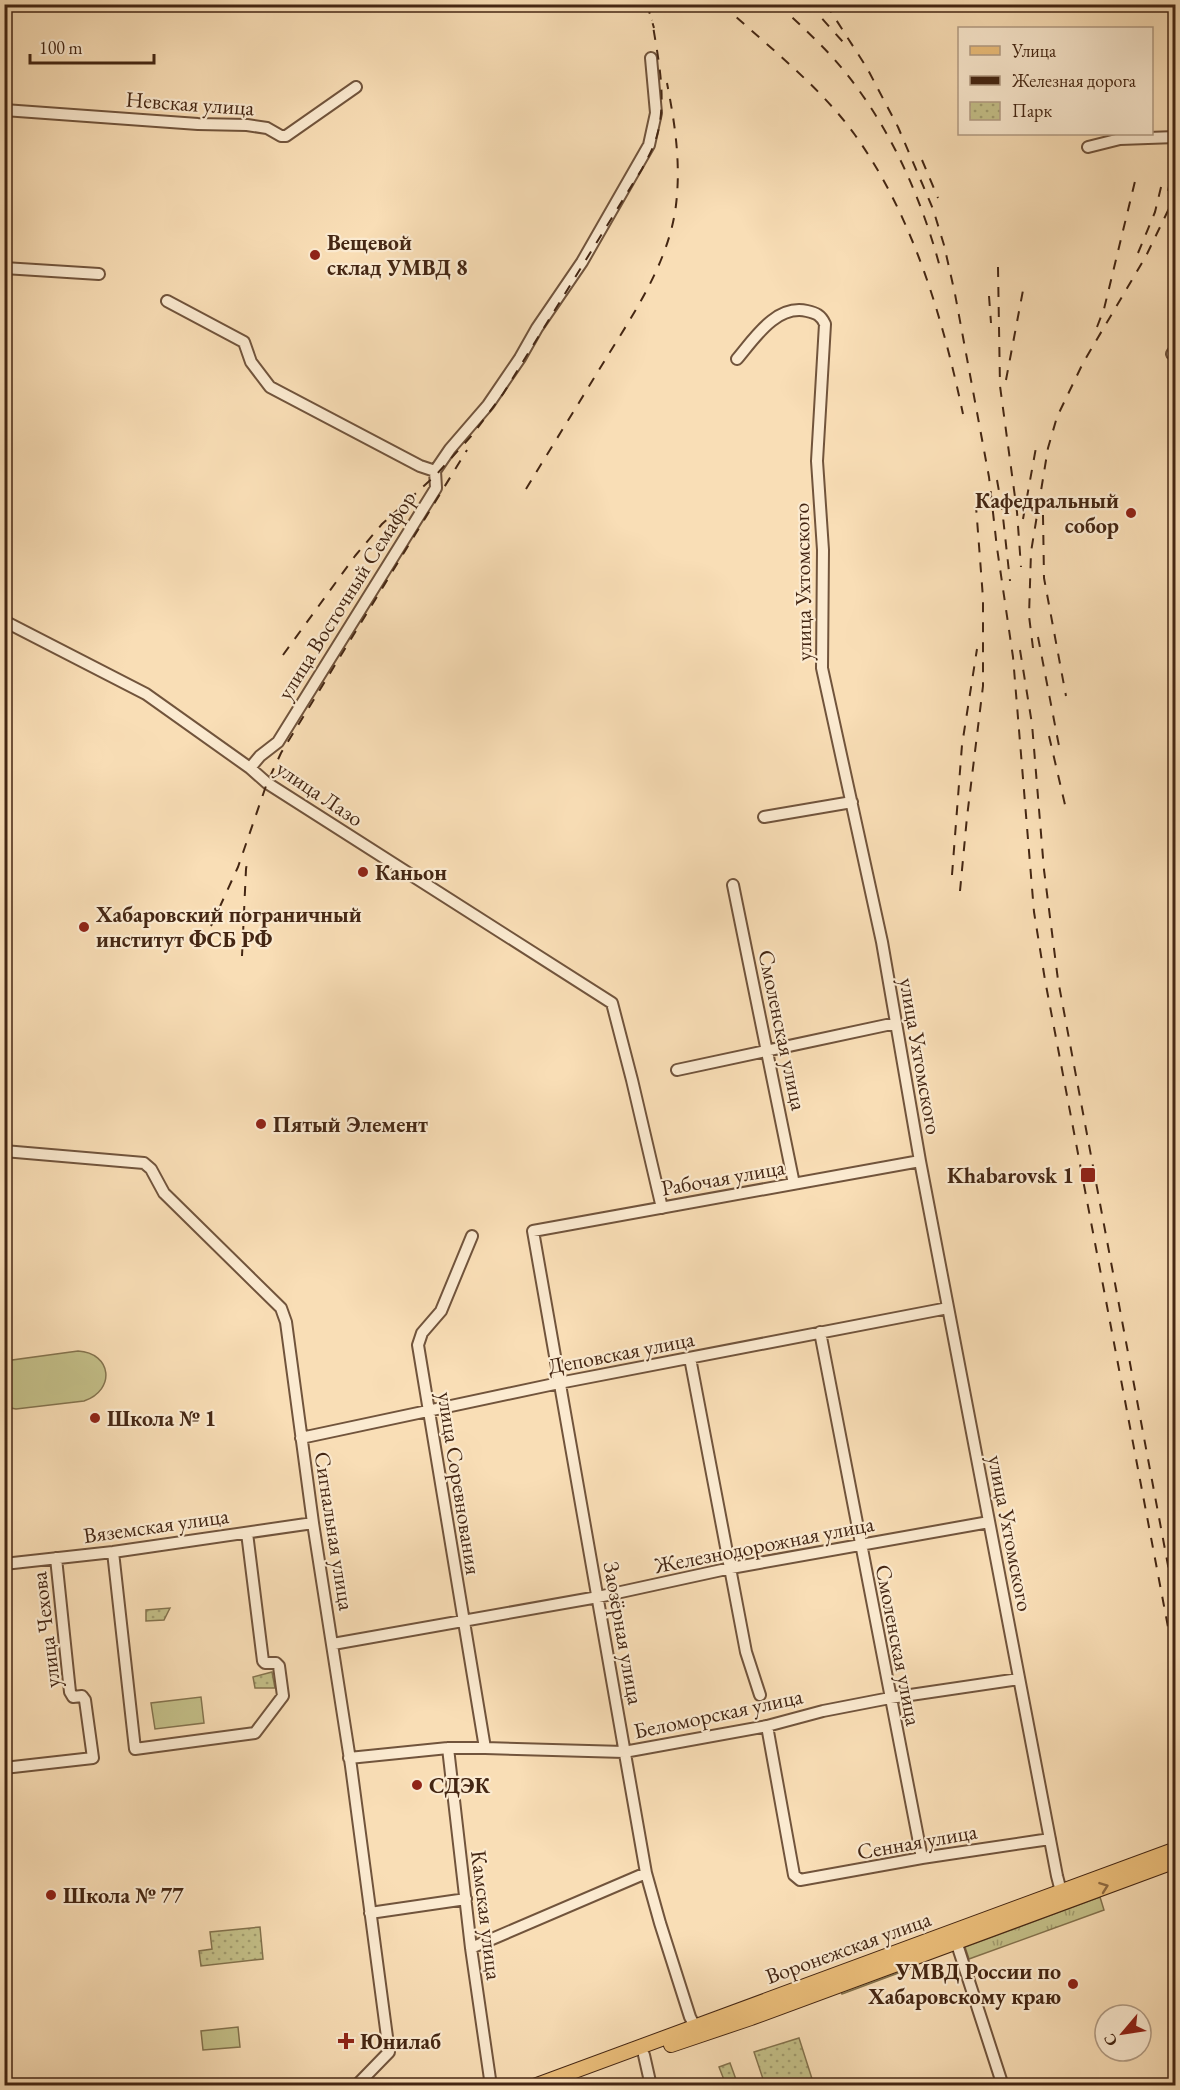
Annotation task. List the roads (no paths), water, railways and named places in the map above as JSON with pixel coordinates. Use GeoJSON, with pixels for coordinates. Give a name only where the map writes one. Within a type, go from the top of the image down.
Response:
{"type":"FeatureCollection","features":[{"type":"Feature","properties":{"kind":"main road","name":"Воронежская улица"},"geometry":{"type":"LineString","coordinates":[[534,2085],[697,2030],[954,1937],[1176,1849]]}},
{"type":"Feature","properties":{"kind":"main road","name":"Воронежская улица"},"geometry":{"type":"LineString","coordinates":[[1062,1896],[1176,1861]]}},
{"type":"Feature","properties":{"kind":"main road","name":"Воронежская улица"},"geometry":{"type":"LineString","coordinates":[[562,2085],[644,2055],[697,2030]]}},
{"type":"Feature","properties":{"kind":"street","name":"улица Восточный Семафор"},"geometry":{"type":"LineString","coordinates":[[250,768],[260,756],[278,742],[436,488],[435,471],[450,449],[488,405],[520,358],[537,328],[582,262],[649,145],[656,113],[651,57]]}},
{"type":"Feature","properties":{"kind":"street","name":"Невская улица"},"geometry":{"type":"LineString","coordinates":[[4,110],[198,124],[247,125],[267,128],[281,136],[286,136],[356,87]]}},
{"type":"Feature","properties":{"kind":"street"},"geometry":{"type":"LineString","coordinates":[[1088,147],[1120,139],[1176,137]]}},
{"type":"Feature","properties":{"kind":"street"},"geometry":{"type":"LineString","coordinates":[[4,268],[99,274]]}},
{"type":"Feature","properties":{"kind":"street"},"geometry":{"type":"LineString","coordinates":[[167,301],[244,342],[250,362],[270,387],[420,466],[435,471]]}},
{"type":"Feature","properties":{"kind":"street","name":"улица Ухтомского"},"geometry":{"type":"LineString","coordinates":[[737,359],[765,326],[783,314],[801,309],[815,313],[825,324],[817,461],[823,550],[822,668],[882,942],[920,1161],[1062,1896]]}},
{"type":"Feature","properties":{"kind":"street","name":"улица Лазо"},"geometry":{"type":"LineString","coordinates":[[4,621],[146,694],[277,789],[612,1003],[662,1208]]}},
{"type":"Feature","properties":{"kind":"street"},"geometry":{"type":"LineString","coordinates":[[764,817],[852,802]]}},
{"type":"Feature","properties":{"kind":"street","name":"Смоленская улица"},"geometry":{"type":"LineString","coordinates":[[733,885],[794,1184]]}},
{"type":"Feature","properties":{"kind":"street"},"geometry":{"type":"LineString","coordinates":[[677,1070],[896,1023]]}},
{"type":"Feature","properties":{"kind":"street","name":"Сигнальная улица"},"geometry":{"type":"LineString","coordinates":[[4,1151],[144,1163],[151,1169],[164,1192],[281,1308],[286,1322],[301,1438],[350,1758],[389,2052],[356,2085]]}},
{"type":"Feature","properties":{"kind":"street","name":"Рабочая улица"},"geometry":{"type":"LineString","coordinates":[[533,1231],[920,1161]]}},
{"type":"Feature","properties":{"kind":"street","name":"Заозёрная улица"},"geometry":{"type":"LineString","coordinates":[[533,1231],[646,1873],[660,1923],[697,2030]]}},
{"type":"Feature","properties":{"kind":"street","name":"улица Соревнования"},"geometry":{"type":"LineString","coordinates":[[472,1236],[441,1311],[422,1333],[418,1345],[485,1748]]}},
{"type":"Feature","properties":{"kind":"street","name":"Деповская улица"},"geometry":{"type":"LineString","coordinates":[[301,1438],[560,1383],[948,1308]]}},
{"type":"Feature","properties":{"kind":"street","name":"Смоленская улица"},"geometry":{"type":"LineString","coordinates":[[820,1332],[921,1858]]}},
{"type":"Feature","properties":{"kind":"street"},"geometry":{"type":"LineString","coordinates":[[690,1358],[746,1652],[760,1695]]}},
{"type":"Feature","properties":{"kind":"street","name":"Железнодорожная улица"},"geometry":{"type":"LineString","coordinates":[[333,1644],[598,1597],[731,1568],[989,1522]]}},
{"type":"Feature","properties":{"kind":"street","name":"Вяземская улица"},"geometry":{"type":"LineString","coordinates":[[4,1564],[113,1552],[314,1523]]}},
{"type":"Feature","properties":{"kind":"street"},"geometry":{"type":"LineString","coordinates":[[113,1552],[135,1749],[255,1733],[283,1696],[279,1666],[276,1663],[266,1664],[263,1660],[247,1533]]}},
{"type":"Feature","properties":{"kind":"street","name":"улица Чехова"},"geometry":{"type":"LineString","coordinates":[[4,1768],[93,1758],[85,1700],[81,1696],[73,1696],[70,1692],[56,1558]]}},
{"type":"Feature","properties":{"kind":"street","name":"Беломорская улица"},"geometry":{"type":"LineString","coordinates":[[350,1758],[448,1748],[624,1752],[766,1726],[824,1711],[890,1698],[1019,1678]]}},
{"type":"Feature","properties":{"kind":"street","name":"Сенная улица"},"geometry":{"type":"LineString","coordinates":[[766,1726],[796,1879],[804,1880],[921,1858],[1050,1839]]}},
{"type":"Feature","properties":{"kind":"street","name":"Камская улица"},"geometry":{"type":"LineString","coordinates":[[448,1748],[471,1948],[491,2085]]}},
{"type":"Feature","properties":{"kind":"street"},"geometry":{"type":"LineString","coordinates":[[471,1948],[646,1873]]}},
{"type":"Feature","properties":{"kind":"street"},"geometry":{"type":"LineString","coordinates":[[370,1913],[466,1899]]}},
{"type":"Feature","properties":{"kind":"street"},"geometry":{"type":"LineString","coordinates":[[954,1937],[1003,2085]]}},
{"type":"Feature","properties":{"kind":"street"},"geometry":{"type":"LineString","coordinates":[[644,2055],[651,2085]]}},
{"type":"Feature","properties":{"kind":"railway"},"geometry":{"type":"LineString","coordinates":[[647,4],[654,28]]}},
{"type":"Feature","properties":{"kind":"railway"},"geometry":{"type":"LineString","coordinates":[[722,4],[792,66],[825,99],[855,135],[875,166],[894,199],[923,269],[946,342],[963,414]]}},
{"type":"Feature","properties":{"kind":"railway"},"geometry":{"type":"LineString","coordinates":[[778,4],[834,59],[853,82],[886,132],[912,186],[941,271]]}},
{"type":"Feature","properties":{"kind":"railway"},"geometry":{"type":"LineString","coordinates":[[809,4],[843,42]]}},
{"type":"Feature","properties":{"kind":"railway"},"geometry":{"type":"LineString","coordinates":[[826,4],[867,68],[898,127],[933,209],[955,294],[989,477],[1013,657],[1034,912],[1176,1669]]}},
{"type":"Feature","properties":{"kind":"railway"},"geometry":{"type":"LineString","coordinates":[[283,655],[355,556],[382,524],[436,475],[473,434],[503,394],[642,169],[652,150],[660,125],[661,80],[652,20]]}},
{"type":"Feature","properties":{"kind":"railway"},"geometry":{"type":"LineString","coordinates":[[526,489],[637,308],[666,248],[676,205],[678,174],[675,129],[667,83]]}},
{"type":"Feature","properties":{"kind":"railway"},"geometry":{"type":"LineString","coordinates":[[1168,191],[1176,153]]}},
{"type":"Feature","properties":{"kind":"railway"},"geometry":{"type":"LineString","coordinates":[[922,160],[938,198]]}},
{"type":"Feature","properties":{"kind":"railway"},"geometry":{"type":"LineString","coordinates":[[1097,327],[1104,309],[1137,173]]}},
{"type":"Feature","properties":{"kind":"railway"},"geometry":{"type":"LineString","coordinates":[[1138,253],[1155,212],[1163,179]]}},
{"type":"Feature","properties":{"kind":"railway"},"geometry":{"type":"LineString","coordinates":[[1033,648],[1029,616],[1031,552],[1048,448],[1057,417],[1083,363],[1146,256],[1176,194]]}},
{"type":"Feature","properties":{"kind":"railway"},"geometry":{"type":"LineString","coordinates":[[998,267],[1000,386],[1017,512],[1021,567]]}},
{"type":"Feature","properties":{"kind":"railway"},"geometry":{"type":"LineString","coordinates":[[1006,380],[1024,285]]}},
{"type":"Feature","properties":{"kind":"railway"},"geometry":{"type":"LineString","coordinates":[[989,296],[991,323]]}},
{"type":"Feature","properties":{"kind":"railway"},"geometry":{"type":"LineString","coordinates":[[1023,519],[1037,442]]}},
{"type":"Feature","properties":{"kind":"railway"},"geometry":{"type":"LineString","coordinates":[[211,926],[238,867],[267,783],[281,753],[467,450]]}},
{"type":"Feature","properties":{"kind":"railway"},"geometry":{"type":"LineString","coordinates":[[997,480],[1010,581]]}},
{"type":"Feature","properties":{"kind":"railway"},"geometry":{"type":"LineString","coordinates":[[960,891],[983,686],[983,598],[976,506]]}},
{"type":"Feature","properties":{"kind":"railway"},"geometry":{"type":"LineString","coordinates":[[1043,515],[1044,578],[1066,696]]}},
{"type":"Feature","properties":{"kind":"railway"},"geometry":{"type":"LineString","coordinates":[[1038,637],[1059,746]]}},
{"type":"Feature","properties":{"kind":"railway"},"geometry":{"type":"LineString","coordinates":[[952,875],[962,745],[977,649]]}},
{"type":"Feature","properties":{"kind":"railway"},"geometry":{"type":"LineString","coordinates":[[1020,650],[1032,724],[1044,870],[1058,980],[1176,1608]]}},
{"type":"Feature","properties":{"kind":"railway"},"geometry":{"type":"LineString","coordinates":[[1049,736],[1066,809]]}},
{"type":"Feature","properties":{"kind":"railway"},"geometry":{"type":"LineString","coordinates":[[242,956],[248,857]]}},
{"type":"Feature","properties":{"kind":"place","name":"Вещевой склад УМВД 8"},"geometry":{"type":"Point","coordinates":[315,255]}},
{"type":"Feature","properties":{"kind":"place","name":"Кафедральный собор"},"geometry":{"type":"Point","coordinates":[1131,513]}},
{"type":"Feature","properties":{"kind":"place","name":"Каньон"},"geometry":{"type":"Point","coordinates":[363,872]}},
{"type":"Feature","properties":{"kind":"place","name":"Хабаровский пограничный институт ФСБ РФ"},"geometry":{"type":"Point","coordinates":[84,927]}},
{"type":"Feature","properties":{"kind":"place","name":"Пятый Элемент"},"geometry":{"type":"Point","coordinates":[261,1124]}},
{"type":"Feature","properties":{"kind":"place","name":"Khabarovsk 1"},"geometry":{"type":"Point","coordinates":[1088,1175]}},
{"type":"Feature","properties":{"kind":"place","name":"Школа № 1"},"geometry":{"type":"Point","coordinates":[95,1418]}},
{"type":"Feature","properties":{"kind":"place","name":"СДЭК"},"geometry":{"type":"Point","coordinates":[417,1785]}},
{"type":"Feature","properties":{"kind":"place","name":"Школа № 77"},"geometry":{"type":"Point","coordinates":[51,1895]}},
{"type":"Feature","properties":{"kind":"place","name":"УМВД России по Хабаровскому краю"},"geometry":{"type":"Point","coordinates":[1073,1984]}},
{"type":"Feature","properties":{"kind":"place","name":"Юнилаб"},"geometry":{"type":"Point","coordinates":[346,2041]}}]}
